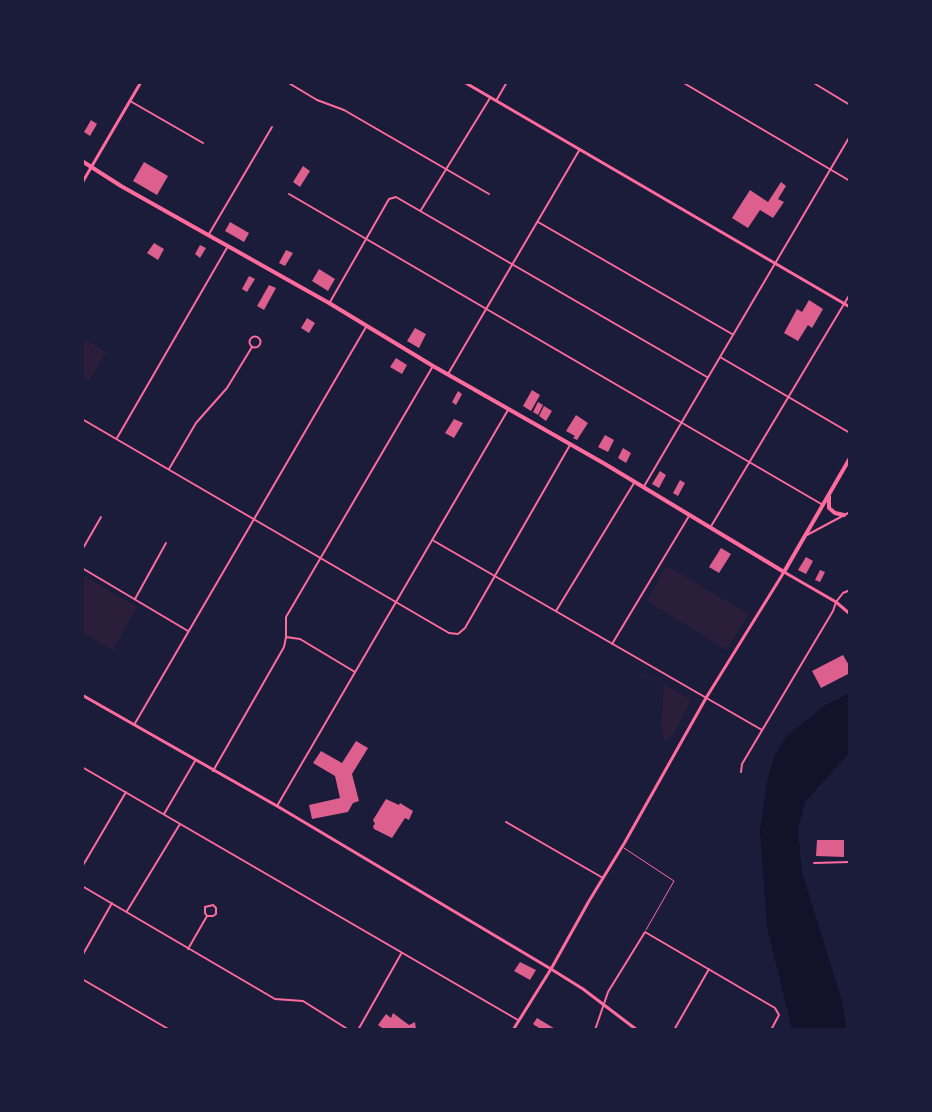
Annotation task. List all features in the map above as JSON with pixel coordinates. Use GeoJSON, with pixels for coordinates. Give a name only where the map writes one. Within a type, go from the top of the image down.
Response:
{"type":"FeatureCollection","features":[{"type":"Feature","properties":{"kind":"main road"},"geometry":{"type":"LineString","coordinates":[[82,161],[329,303],[366,327],[784,572],[849,458]]}},
{"type":"Feature","properties":{"kind":"main road"},"geometry":{"type":"LineString","coordinates":[[829,494],[829,508],[835,513],[844,515]]}},
{"type":"Feature","properties":{"kind":"street"},"geometry":{"type":"LineString","coordinates":[[82,183],[141,82]]}},
{"type":"Feature","properties":{"kind":"street"},"geometry":{"type":"LineString","coordinates":[[287,82],[317,100],[344,110],[489,194]]}},
{"type":"Feature","properties":{"kind":"street"},"geometry":{"type":"LineString","coordinates":[[464,82],[849,307]]}},
{"type":"Feature","properties":{"kind":"street"},"geometry":{"type":"LineString","coordinates":[[496,101],[507,82]]}},
{"type":"Feature","properties":{"kind":"street"},"geometry":{"type":"LineString","coordinates":[[682,82],[849,181]]}},
{"type":"Feature","properties":{"kind":"street"},"geometry":{"type":"LineString","coordinates":[[812,82],[849,105]]}},
{"type":"Feature","properties":{"kind":"street"},"geometry":{"type":"LineString","coordinates":[[421,210],[490,98]]}},
{"type":"Feature","properties":{"kind":"street"},"geometry":{"type":"LineString","coordinates":[[130,101],[203,143]]}},
{"type":"Feature","properties":{"kind":"street"},"geometry":{"type":"LineString","coordinates":[[209,234],[272,128]]}},
{"type":"Feature","properties":{"kind":"street"},"geometry":{"type":"LineString","coordinates":[[643,488],[849,136]]}},
{"type":"Feature","properties":{"kind":"street"},"geometry":{"type":"LineString","coordinates":[[447,374],[580,149]]}},
{"type":"Feature","properties":{"kind":"street"},"geometry":{"type":"LineString","coordinates":[[289,194],[823,505]]}},
{"type":"Feature","properties":{"kind":"street"},"geometry":{"type":"LineString","coordinates":[[329,303],[389,199],[394,196],[707,377]]}},
{"type":"Feature","properties":{"kind":"street"},"geometry":{"type":"LineString","coordinates":[[538,222],[732,334]]}},
{"type":"Feature","properties":{"kind":"street"},"geometry":{"type":"LineString","coordinates":[[116,439],[228,246]]}},
{"type":"Feature","properties":{"kind":"street"},"geometry":{"type":"LineString","coordinates":[[710,528],[849,294]]}},
{"type":"Feature","properties":{"kind":"street"},"geometry":{"type":"LineString","coordinates":[[134,725],[366,327]]}},
{"type":"Feature","properties":{"kind":"street"},"geometry":{"type":"LineString","coordinates":[[169,469],[196,423],[227,388],[252,347]]}},
{"type":"Feature","properties":{"kind":"street"},"geometry":{"type":"LineString","coordinates":[[720,357],[849,433]]}},
{"type":"Feature","properties":{"kind":"street"},"geometry":{"type":"LineString","coordinates":[[213,771],[284,647],[286,617],[433,366]]}},
{"type":"Feature","properties":{"kind":"street"},"geometry":{"type":"LineString","coordinates":[[277,806],[509,410]]}},
{"type":"Feature","properties":{"kind":"street"},"geometry":{"type":"LineString","coordinates":[[82,419],[449,633],[458,634],[465,628],[570,445]]}},
{"type":"Feature","properties":{"kind":"street"},"geometry":{"type":"LineString","coordinates":[[556,611],[634,482]]}},
{"type":"Feature","properties":{"kind":"street"},"geometry":{"type":"LineString","coordinates":[[807,535],[849,512]]}},
{"type":"Feature","properties":{"kind":"street"},"geometry":{"type":"LineString","coordinates":[[612,644],[689,516]]}},
{"type":"Feature","properties":{"kind":"street"},"geometry":{"type":"LineString","coordinates":[[82,550],[101,517]]}},
{"type":"Feature","properties":{"kind":"street"},"geometry":{"type":"LineString","coordinates":[[434,540],[762,730]]}},
{"type":"Feature","properties":{"kind":"street"},"geometry":{"type":"LineString","coordinates":[[135,599],[166,543]]}},
{"type":"Feature","properties":{"kind":"street"},"geometry":{"type":"LineString","coordinates":[[82,568],[188,631]]}},
{"type":"Feature","properties":{"kind":"street"},"geometry":{"type":"LineString","coordinates":[[513,1029],[551,969],[706,698],[784,572],[849,612]]}},
{"type":"Feature","properties":{"kind":"street"},"geometry":{"type":"LineString","coordinates":[[741,772],[742,764],[833,611],[836,602],[843,593],[849,590]]}},
{"type":"Feature","properties":{"kind":"street"},"geometry":{"type":"LineString","coordinates":[[286,637],[300,639],[355,673]]}},
{"type":"Feature","properties":{"kind":"street"},"geometry":{"type":"LineString","coordinates":[[82,695],[277,806],[551,969],[583,989],[637,1029]]}},
{"type":"Feature","properties":{"kind":"street"},"geometry":{"type":"LineString","coordinates":[[164,814],[195,761]]}},
{"type":"Feature","properties":{"kind":"street"},"geometry":{"type":"LineString","coordinates":[[82,767],[519,1020]]}},
{"type":"Feature","properties":{"kind":"street"},"geometry":{"type":"LineString","coordinates":[[82,867],[126,792]]}},
{"type":"Feature","properties":{"kind":"street"},"geometry":{"type":"LineString","coordinates":[[506,822],[603,878]]}},
{"type":"Feature","properties":{"kind":"street"},"geometry":{"type":"LineString","coordinates":[[127,911],[180,824]]}},
{"type":"Feature","properties":{"kind":"street"},"geometry":{"type":"LineString","coordinates":[[814,863],[849,862]]}},
{"type":"Feature","properties":{"kind":"street"},"geometry":{"type":"LineString","coordinates":[[82,886],[275,999],[303,1001],[349,1029]]}},
{"type":"Feature","properties":{"kind":"street"},"geometry":{"type":"LineString","coordinates":[[82,956],[112,903]]}},
{"type":"Feature","properties":{"kind":"street"},"geometry":{"type":"LineString","coordinates":[[209,904],[213,905],[216,908],[216,914],[207,916],[204,909],[209,904]]}},
{"type":"Feature","properties":{"kind":"street"},"geometry":{"type":"LineString","coordinates":[[188,949],[207,916]]}},
{"type":"Feature","properties":{"kind":"street"},"geometry":{"type":"LineString","coordinates":[[595,1029],[608,992],[645,932],[775,1008],[778,1018],[771,1029]]}},
{"type":"Feature","properties":{"kind":"street"},"geometry":{"type":"LineString","coordinates":[[358,1029],[401,953]]}},
{"type":"Feature","properties":{"kind":"street"},"geometry":{"type":"LineString","coordinates":[[674,1029],[709,969]]}},
{"type":"Feature","properties":{"kind":"street"},"geometry":{"type":"LineString","coordinates":[[82,979],[170,1029]]}},
{"type":"Feature","properties":{"kind":"lane"},"geometry":{"type":"LineString","coordinates":[[622,847],[674,881],[645,932]]}},
{"type":"Feature","properties":{"kind":"shaded area"},"geometry":{"type":"Polygon","coordinates":[[[83,338],[106,352],[89,381],[83,378],[83,338]]]}},
{"type":"Feature","properties":{"kind":"shaded area"},"geometry":{"type":"Polygon","coordinates":[[[666,566],[749,614],[727,650],[647,601],[666,566]]]}},
{"type":"Feature","properties":{"kind":"shaded area"},"geometry":{"type":"Polygon","coordinates":[[[83,575],[137,607],[113,650],[83,633],[83,575]]]}},
{"type":"Feature","properties":{"kind":"shaded area"},"geometry":{"type":"Polygon","coordinates":[[[642,672],[691,700],[673,735],[667,740],[664,739],[661,727],[664,686],[640,676],[642,672]]]}},
{"type":"Feature","properties":{"kind":"shaded area"},"geometry":{"type":"Polygon","coordinates":[[[849,693],[849,753],[805,802],[798,830],[802,872],[842,1001],[846,1029],[792,1029],[767,927],[760,830],[767,782],[774,757],[786,737],[824,706],[849,693]]]}},
{"type":"Feature","properties":{"kind":"building"},"geometry":{"type":"Polygon","coordinates":[[[91,120],[97,124],[90,136],[84,132],[91,120]]]}},
{"type":"Feature","properties":{"kind":"building"},"geometry":{"type":"Polygon","coordinates":[[[144,162],[168,176],[157,195],[133,181],[144,162]]]}},
{"type":"Feature","properties":{"kind":"building"},"geometry":{"type":"Polygon","coordinates":[[[303,166],[310,171],[300,187],[293,182],[303,166]]]}},
{"type":"Feature","properties":{"kind":"building"},"geometry":{"type":"Polygon","coordinates":[[[781,182],[786,186],[778,199],[784,202],[773,218],[760,210],[748,228],[732,218],[750,190],[768,202],[781,182]]]}},
{"type":"Feature","properties":{"kind":"building"},"geometry":{"type":"Polygon","coordinates":[[[230,222],[249,233],[244,242],[225,231],[230,222]]]}},
{"type":"Feature","properties":{"kind":"building"},"geometry":{"type":"Polygon","coordinates":[[[154,243],[164,249],[158,260],[147,253],[154,243]]]}},
{"type":"Feature","properties":{"kind":"building"},"geometry":{"type":"Polygon","coordinates":[[[200,245],[206,248],[200,258],[195,254],[200,245]]]}},
{"type":"Feature","properties":{"kind":"building"},"geometry":{"type":"Polygon","coordinates":[[[286,250],[293,253],[285,266],[279,263],[286,250]]]}},
{"type":"Feature","properties":{"kind":"building"},"geometry":{"type":"Polygon","coordinates":[[[319,269],[335,279],[328,291],[312,281],[319,269]]]}},
{"type":"Feature","properties":{"kind":"building"},"geometry":{"type":"Polygon","coordinates":[[[249,276],[255,279],[247,292],[242,289],[249,276]]]}},
{"type":"Feature","properties":{"kind":"building"},"geometry":{"type":"Polygon","coordinates":[[[269,285],[276,288],[264,310],[257,306],[269,285]]]}},
{"type":"Feature","properties":{"kind":"building"},"geometry":{"type":"Polygon","coordinates":[[[809,300],[823,309],[812,328],[808,325],[798,341],[784,333],[797,309],[802,312],[809,300]]]}},
{"type":"Feature","properties":{"kind":"building"},"geometry":{"type":"Polygon","coordinates":[[[307,318],[315,323],[309,333],[301,328],[307,318]]]}},
{"type":"Feature","properties":{"kind":"building"},"geometry":{"type":"Polygon","coordinates":[[[415,328],[426,334],[419,348],[407,341],[415,328]]]}},
{"type":"Feature","properties":{"kind":"building"},"geometry":{"type":"Polygon","coordinates":[[[396,358],[407,365],[402,374],[390,367],[396,358]]]}},
{"type":"Feature","properties":{"kind":"building"},"geometry":{"type":"Polygon","coordinates":[[[532,390],[540,395],[531,411],[523,406],[532,390]]]}},
{"type":"Feature","properties":{"kind":"building"},"geometry":{"type":"Polygon","coordinates":[[[458,391],[462,394],[456,405],[452,402],[458,391]]]}},
{"type":"Feature","properties":{"kind":"building"},"geometry":{"type":"Polygon","coordinates":[[[538,402],[543,405],[538,415],[533,412],[538,402]]]}},
{"type":"Feature","properties":{"kind":"building"},"geometry":{"type":"Polygon","coordinates":[[[544,406],[552,411],[546,421],[539,416],[544,406]]]}},
{"type":"Feature","properties":{"kind":"building"},"geometry":{"type":"Polygon","coordinates":[[[576,415],[588,423],[577,440],[573,438],[575,436],[566,431],[576,415]]]}},
{"type":"Feature","properties":{"kind":"building"},"geometry":{"type":"Polygon","coordinates":[[[454,419],[463,423],[454,438],[445,433],[454,419]]]}},
{"type":"Feature","properties":{"kind":"building"},"geometry":{"type":"Polygon","coordinates":[[[605,435],[614,440],[608,452],[598,447],[605,435]]]}},
{"type":"Feature","properties":{"kind":"building"},"geometry":{"type":"Polygon","coordinates":[[[623,448],[631,453],[626,463],[618,458],[623,448]]]}},
{"type":"Feature","properties":{"kind":"building"},"geometry":{"type":"Polygon","coordinates":[[[660,471],[666,475],[659,488],[652,484],[660,471]]]}},
{"type":"Feature","properties":{"kind":"building"},"geometry":{"type":"Polygon","coordinates":[[[680,480],[685,483],[678,496],[673,493],[680,480]]]}},
{"type":"Feature","properties":{"kind":"building"},"geometry":{"type":"Polygon","coordinates":[[[721,548],[731,554],[719,573],[709,567],[721,548]]]}},
{"type":"Feature","properties":{"kind":"building"},"geometry":{"type":"Polygon","coordinates":[[[806,557],[813,561],[806,574],[798,570],[806,557]]]}},
{"type":"Feature","properties":{"kind":"building"},"geometry":{"type":"Polygon","coordinates":[[[820,570],[825,572],[820,582],[815,580],[820,570]]]}},
{"type":"Feature","properties":{"kind":"building"},"geometry":{"type":"Polygon","coordinates":[[[843,655],[850,667],[850,673],[821,688],[812,671],[843,655]]]}},
{"type":"Feature","properties":{"kind":"building"},"geometry":{"type":"Polygon","coordinates":[[[356,741],[368,748],[352,774],[359,801],[353,803],[348,812],[312,819],[309,805],[340,798],[335,776],[313,763],[321,751],[342,763],[356,741]]]}},
{"type":"Feature","properties":{"kind":"building"},"geometry":{"type":"Polygon","coordinates":[[[386,799],[399,805],[400,803],[413,811],[409,820],[405,818],[392,838],[374,829],[373,826],[375,824],[373,820],[386,799]]]}},
{"type":"Feature","properties":{"kind":"building"},"geometry":{"type":"Polygon","coordinates":[[[817,840],[844,840],[844,857],[816,856],[817,840]]]}},
{"type":"Feature","properties":{"kind":"building"},"geometry":{"type":"Polygon","coordinates":[[[520,962],[536,970],[530,980],[514,971],[520,962]]]}},
{"type":"Feature","properties":{"kind":"building"},"geometry":{"type":"Polygon","coordinates":[[[393,1013],[409,1025],[415,1022],[416,1030],[385,1030],[378,1025],[386,1014],[391,1018],[393,1013]]]}},
{"type":"Feature","properties":{"kind":"building"},"geometry":{"type":"Polygon","coordinates":[[[537,1018],[557,1030],[542,1030],[533,1024],[537,1018]]]}}]}
